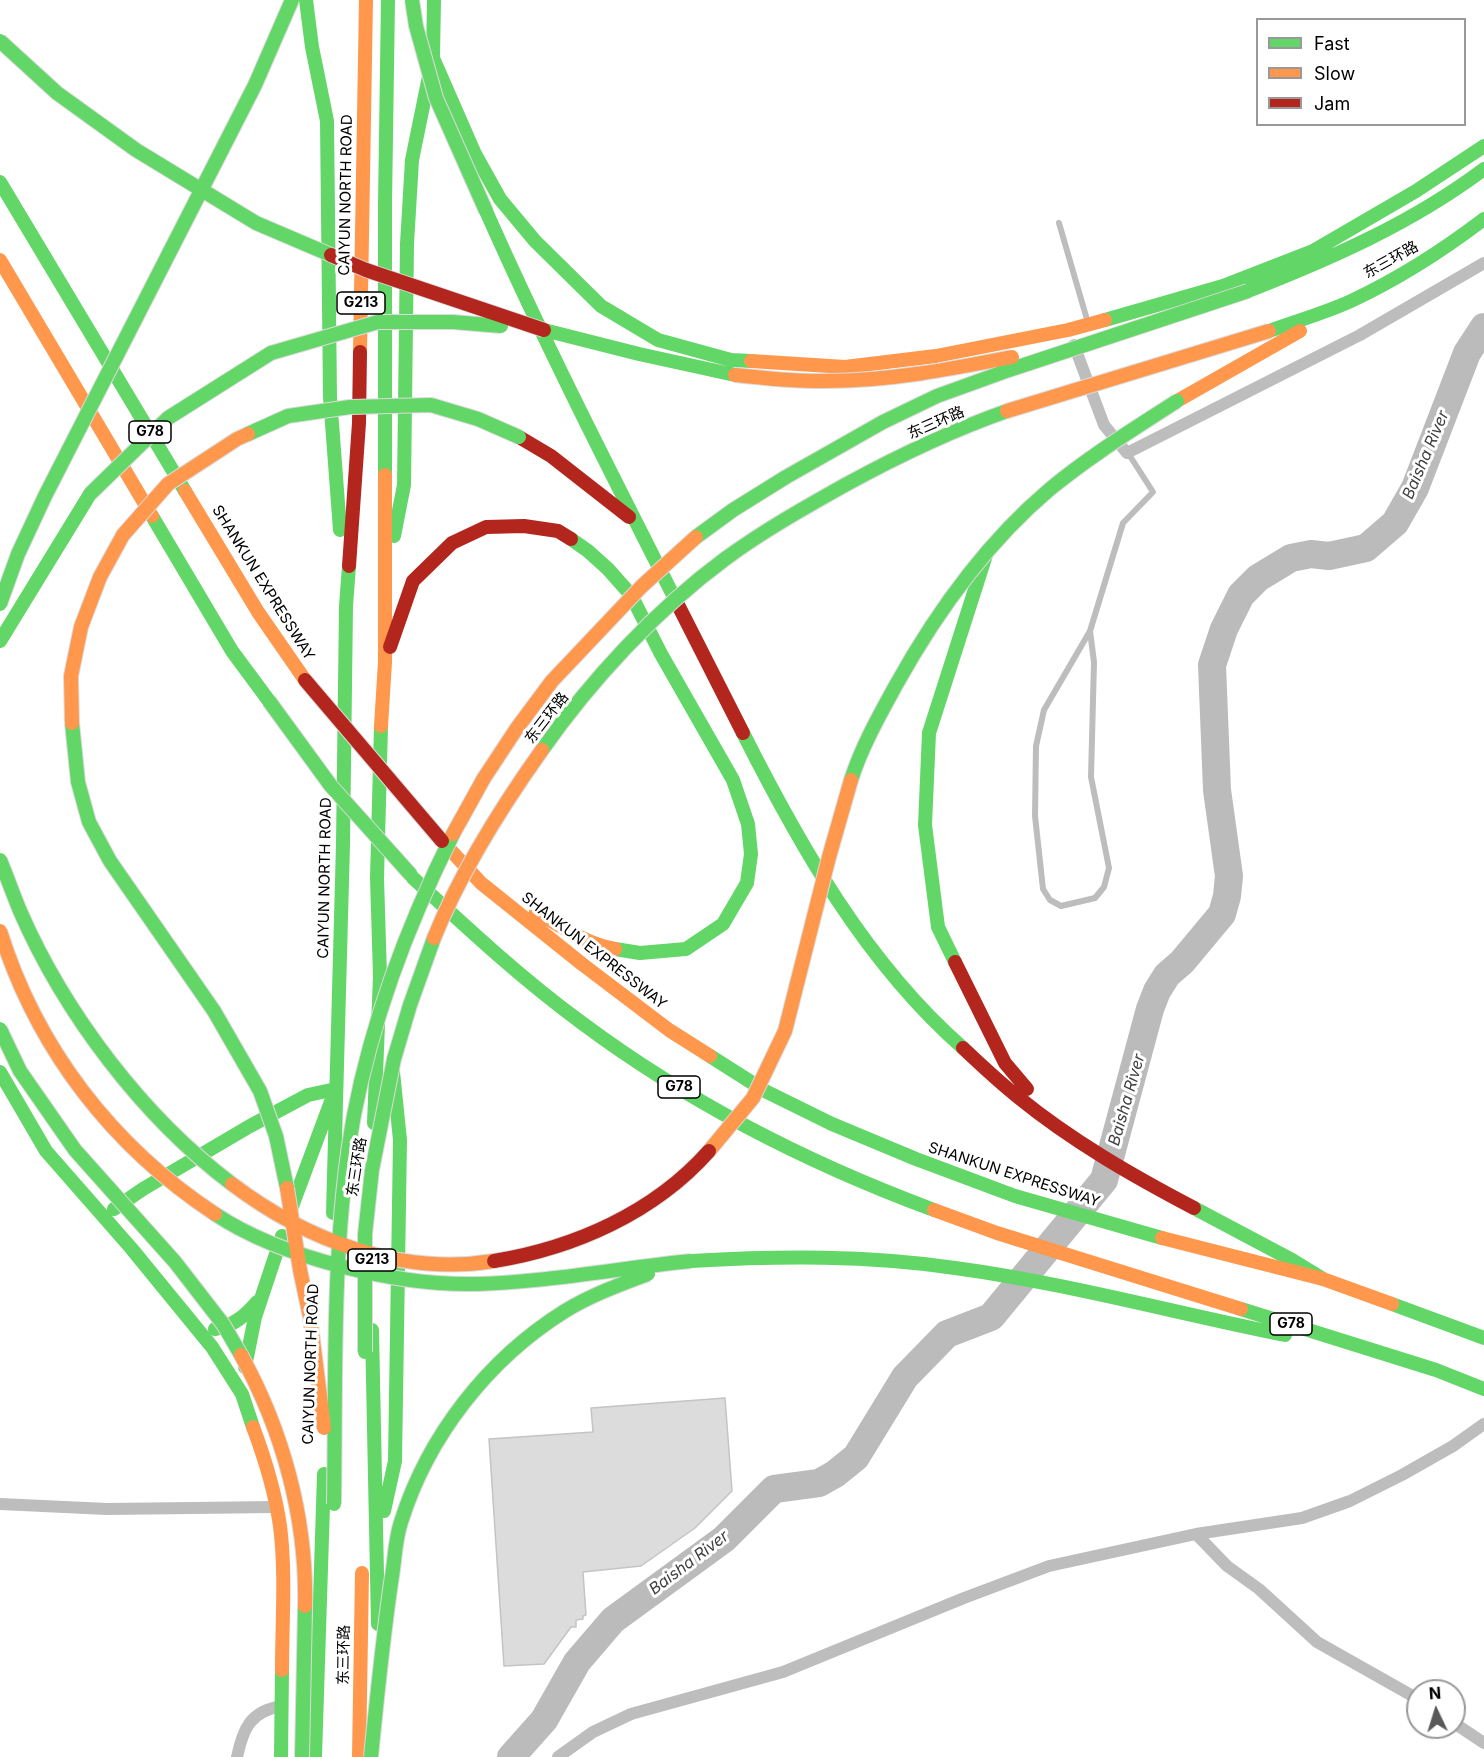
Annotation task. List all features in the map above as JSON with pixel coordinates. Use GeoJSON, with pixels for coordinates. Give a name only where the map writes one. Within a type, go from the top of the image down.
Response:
{"type":"FeatureCollection","features":[{"type":"Feature","properties":{"kind":"main road"},"geometry":{"type":"LineString","coordinates":[[0,604],[18,555],[45,496],[145,296],[255,85],[292,0]]}},
{"type":"Feature","properties":{"kind":"main road"},"geometry":{"type":"LineString","coordinates":[[306,0],[312,47],[327,121],[330,397],[346,606]]}},
{"type":"Feature","properties":{"kind":"main road","name":"CAIYUN NORTH ROAD"},"geometry":{"type":"LineString","coordinates":[[315,1757],[343,844],[346,606],[359,423],[366,0]]}},
{"type":"Feature","properties":{"kind":"main road","name":"G213"},"geometry":{"type":"LineString","coordinates":[[381,1757],[367,1547],[372,1184],[380,976],[377,878],[381,717],[385,662],[385,204],[388,0]]}},
{"type":"Feature","properties":{"kind":"main road"},"geometry":{"type":"LineString","coordinates":[[412,0],[416,26],[436,98],[513,272],[635,522],[769,785],[844,911],[890,974],[943,1031],[1019,1098],[1061,1128],[1152,1186],[1292,1260],[1323,1279]]}},
{"type":"Feature","properties":{"kind":"main road"},"geometry":{"type":"LineString","coordinates":[[384,584],[404,485],[407,244],[412,160],[433,57],[434,0]]}},
{"type":"Feature","properties":{"kind":"main road"},"geometry":{"type":"LineString","coordinates":[[0,41],[57,93],[136,150],[256,223],[366,270],[544,330],[735,375],[799,381],[851,380],[938,371],[1102,339]]}},
{"type":"Feature","properties":{"kind":"main road"},"geometry":{"type":"LineString","coordinates":[[433,57],[475,154],[500,200],[535,241],[601,306],[658,340],[731,360],[845,367],[936,356],[1068,330],[1223,286],[1313,251],[1416,191],[1484,146]]}},
{"type":"Feature","properties":{"kind":"main road","name":"东三环路"},"geometry":{"type":"LineString","coordinates":[[334,1504],[342,1204],[355,1113],[370,1046],[385,995],[415,916],[447,846],[495,760],[552,681],[625,602],[682,548],[755,494],[922,402],[1019,366],[1248,291],[1362,243],[1419,213],[1484,169]]}},
{"type":"Feature","properties":{"kind":"main road","name":"SHANKUN EXPRESSWAY"},"geometry":{"type":"LineString","coordinates":[[0,182],[258,612],[305,680],[442,841],[481,883],[582,964],[669,1030],[765,1091],[832,1124],[916,1159],[1015,1196],[1323,1279],[1484,1338]]}},
{"type":"Feature","properties":{"kind":"main road","name":"东三环路"},"geometry":{"type":"LineString","coordinates":[[359,1757],[367,1547],[366,1217],[386,1094],[417,985],[439,927],[462,879],[516,787],[571,711],[642,634],[696,582],[766,530],[859,478],[929,441],[1022,406],[1269,331],[1349,302],[1405,272],[1452,243],[1484,219]]}},
{"type":"Feature","properties":{"kind":"main road","name":"G78"},"geometry":{"type":"LineString","coordinates":[[0,260],[232,651],[331,786],[411,876],[468,930],[566,1011],[640,1064],[698,1098],[806,1156],[894,1195],[1125,1273],[1436,1370],[1484,1389]]}},
{"type":"Feature","properties":{"kind":"main road"},"geometry":{"type":"LineString","coordinates":[[0,860],[8,884],[39,950],[93,1039],[156,1117],[219,1176],[277,1217],[347,1248],[420,1263],[467,1264],[521,1257],[580,1239],[619,1220],[668,1191],[703,1159],[754,1096],[785,1029],[828,860],[848,790],[865,742],[895,686],[949,601],[986,555],[1015,520],[1050,489],[1122,437],[1177,401],[1349,302]]}},
{"type":"Feature","properties":{"kind":"main road"},"geometry":{"type":"LineString","coordinates":[[0,641],[90,494],[168,418],[271,353],[378,322],[453,322],[544,330]]}},
{"type":"Feature","properties":{"kind":"main road"},"geometry":{"type":"LineString","coordinates":[[331,1678],[334,1504],[310,1317],[276,1136],[260,1090],[214,1011],[110,861],[88,822],[78,782],[72,734],[71,676],[81,627],[100,577],[123,535],[168,484],[237,439],[288,416],[350,407],[431,405],[478,419],[519,437],[551,456],[635,522]]}},
{"type":"Feature","properties":{"kind":"main road"},"geometry":{"type":"LineString","coordinates":[[385,662],[413,581],[452,543],[486,527],[524,526],[558,531],[608,568],[631,595],[661,654],[733,780],[748,824],[751,854],[747,883],[723,924],[686,949],[640,953],[606,947],[559,926],[470,871]]}},
{"type":"Feature","properties":{"kind":"main road"},"geometry":{"type":"LineString","coordinates":[[986,555],[929,733],[925,825],[938,927],[1005,1063],[1061,1128]]}},
{"type":"Feature","properties":{"kind":"main road"},"geometry":{"type":"LineString","coordinates":[[0,931],[16,978],[43,1032],[73,1079],[104,1121],[147,1164],[189,1197],[241,1230],[292,1250],[332,1262],[396,1276],[449,1283],[519,1281],[691,1261],[763,1256],[823,1256],[906,1262],[968,1270],[1092,1293],[1216,1322],[1389,1355]]}},
{"type":"Feature","properties":{"kind":"main road"},"geometry":{"type":"LineString","coordinates":[[367,1547],[395,1461],[400,1140],[392,1052],[380,976]]}},
{"type":"Feature","properties":{"kind":"main road"},"geometry":{"type":"LineString","coordinates":[[0,1029],[20,1071],[75,1150],[175,1262],[223,1324],[253,1377],[285,1457],[302,1530],[306,1579],[302,1757]]}},
{"type":"Feature","properties":{"kind":"main road"},"geometry":{"type":"LineString","coordinates":[[0,1072],[46,1151],[212,1347],[242,1394]]}},
{"type":"Feature","properties":{"kind":"main road"},"geometry":{"type":"LineString","coordinates":[[103,1216],[143,1190],[308,1095],[336,1089]]}},
{"type":"Feature","properties":{"kind":"main road","name":"G213"},"geometry":{"type":"LineString","coordinates":[[281,1757],[283,1572],[280,1526],[270,1475],[242,1394],[250,1331],[258,1301],[309,1157],[336,1089]]}},
{"type":"Feature","properties":{"kind":"main road"},"geometry":{"type":"LineString","coordinates":[[371,1757],[386,1609],[400,1523],[442,1430],[475,1388],[507,1353],[544,1325],[594,1295],[637,1277],[691,1261]]}},
{"type":"Feature","properties":{"kind":"main road"},"geometry":{"type":"LineString","coordinates":[[191,1323],[213,1329],[230,1326],[239,1321],[258,1301]]}},
{"type":"Feature","properties":{"kind":"street"},"geometry":{"type":"LineString","coordinates":[[1068,330],[1104,425],[1127,453],[1360,335],[1484,263]]}},
{"type":"Feature","properties":{"kind":"street"},"geometry":{"type":"LineString","coordinates":[[558,1757],[593,1732],[631,1714],[783,1672],[1049,1566],[1196,1534],[1302,1518],[1350,1501],[1413,1469],[1453,1446],[1484,1424]]}},
{"type":"Feature","properties":{"kind":"street"},"geometry":{"type":"LineString","coordinates":[[0,1504],[107,1509],[276,1508]]}},
{"type":"Feature","properties":{"kind":"street"},"geometry":{"type":"LineString","coordinates":[[1196,1534],[1227,1566],[1259,1589],[1317,1642],[1406,1692]]}},
{"type":"Feature","properties":{"kind":"street"},"geometry":{"type":"LineString","coordinates":[[237,1757],[242,1734],[249,1724],[260,1713],[282,1706]]}},
{"type":"Feature","properties":{"kind":"street"},"geometry":{"type":"LineString","coordinates":[[1466,1731],[1484,1743]]}},
{"type":"Feature","properties":{"kind":"lane"},"geometry":{"type":"LineString","coordinates":[[1059,223],[1088,324]]}},
{"type":"Feature","properties":{"kind":"lane"},"geometry":{"type":"LineString","coordinates":[[1090,631],[1094,662],[1091,777],[1109,868],[1104,887],[1095,898],[1061,906],[1050,900],[1044,889],[1035,816],[1036,746],[1044,710],[1090,631],[1123,523],[1153,492],[1127,453]]}},
{"type":"Feature","properties":{"kind":"building"},"geometry":{"type":"Polygon","coordinates":[[[725,1398],[732,1491],[695,1528],[641,1566],[583,1572],[586,1615],[583,1619],[576,1620],[576,1627],[571,1627],[544,1664],[504,1666],[489,1439],[593,1432],[591,1408],[725,1398]]]}},
{"type":"Feature","properties":{"kind":"waterway","name":"Baisha River"},"geometry":{"type":"LineString","coordinates":[[511,1757],[544,1720],[577,1662],[613,1620],[724,1539],[774,1489],[819,1483],[835,1474],[856,1457],[905,1377],[947,1334],[991,1317],[1104,1180],[1150,1009],[1157,991],[1167,975],[1182,962],[1222,914],[1227,896],[1229,876],[1217,790],[1212,665],[1224,629],[1241,595],[1258,578],[1291,558],[1311,554],[1329,556],[1366,548],[1395,523],[1415,488],[1467,353],[1484,327]]}},
{"type":"Feature","properties":{"kind":"traffic: fast"},"geometry":{"type":"LineString","coordinates":[[0,604],[18,554],[45,496],[255,85],[292,0]]}},
{"type":"Feature","properties":{"kind":"traffic: fast"},"geometry":{"type":"LineString","coordinates":[[306,0],[312,47],[327,121],[330,397],[340,530]]}},
{"type":"Feature","properties":{"kind":"traffic: fast"},"geometry":{"type":"LineString","coordinates":[[385,475],[388,0]]}},
{"type":"Feature","properties":{"kind":"traffic: fast"},"geometry":{"type":"LineString","coordinates":[[412,0],[416,26],[436,98],[486,211]]}},
{"type":"Feature","properties":{"kind":"traffic: fast"},"geometry":{"type":"LineString","coordinates":[[394,536],[404,485],[407,244],[412,160],[433,57],[434,0]]}},
{"type":"Feature","properties":{"kind":"traffic: fast"},"geometry":{"type":"LineString","coordinates":[[0,41],[57,93],[136,150],[256,223],[331,255]]}},
{"type":"Feature","properties":{"kind":"traffic: fast"},"geometry":{"type":"LineString","coordinates":[[433,58],[475,154],[500,199],[535,241],[601,306],[658,340],[731,360],[751,361]]}},
{"type":"Feature","properties":{"kind":"traffic: fast"},"geometry":{"type":"LineString","coordinates":[[1105,320],[1223,286],[1313,251],[1416,191],[1484,146]]}},
{"type":"Feature","properties":{"kind":"traffic: fast"},"geometry":{"type":"LineString","coordinates":[[1248,291],[1310,266],[1400,223],[1484,169]]}},
{"type":"Feature","properties":{"kind":"traffic: fast"},"geometry":{"type":"LineString","coordinates":[[0,182],[185,491]]}},
{"type":"Feature","properties":{"kind":"traffic: fast"},"geometry":{"type":"LineString","coordinates":[[486,211],[554,358],[675,599]]}},
{"type":"Feature","properties":{"kind":"traffic: fast"},"geometry":{"type":"LineString","coordinates":[[1269,331],[1351,301],[1386,283],[1419,264],[1484,219]]}},
{"type":"Feature","properties":{"kind":"traffic: fast"},"geometry":{"type":"LineString","coordinates":[[696,537],[733,510],[786,477],[883,422],[937,396],[1248,291]]}},
{"type":"Feature","properties":{"kind":"traffic: fast"},"geometry":{"type":"LineString","coordinates":[[90,494],[168,418],[271,353],[378,322],[453,322],[501,326]]}},
{"type":"Feature","properties":{"kind":"traffic: fast"},"geometry":{"type":"LineString","coordinates":[[544,330],[735,375]]}},
{"type":"Feature","properties":{"kind":"traffic: fast"},"geometry":{"type":"LineString","coordinates":[[851,780],[871,731],[911,658],[945,606],[984,556],[1005,532],[1050,489],[1096,454],[1177,401]]}},
{"type":"Feature","properties":{"kind":"traffic: fast"},"geometry":{"type":"LineString","coordinates":[[248,434],[288,416],[350,407],[431,405],[478,419],[519,437]]}},
{"type":"Feature","properties":{"kind":"traffic: fast"},"geometry":{"type":"LineString","coordinates":[[542,750],[603,672],[626,647],[674,601],[725,559],[784,520],[865,474],[945,436],[1007,411]]}},
{"type":"Feature","properties":{"kind":"traffic: fast"},"geometry":{"type":"LineString","coordinates":[[0,641],[90,494]]}},
{"type":"Feature","properties":{"kind":"traffic: fast"},"geometry":{"type":"LineString","coordinates":[[152,516],[232,651],[269,701]]}},
{"type":"Feature","properties":{"kind":"traffic: fast"},"geometry":{"type":"LineString","coordinates":[[571,539],[608,569],[631,595],[661,654],[733,780],[748,824],[751,854],[747,883],[723,924],[686,949],[640,953],[615,949]]}},
{"type":"Feature","properties":{"kind":"traffic: fast"},"geometry":{"type":"LineString","coordinates":[[955,962],[938,927],[925,825],[929,733],[986,555]]}},
{"type":"Feature","properties":{"kind":"traffic: fast"},"geometry":{"type":"LineString","coordinates":[[333,1213],[343,844],[346,606],[349,566]]}},
{"type":"Feature","properties":{"kind":"traffic: fast"},"geometry":{"type":"LineString","coordinates":[[269,701],[331,786],[411,875]]}},
{"type":"Feature","properties":{"kind":"traffic: fast"},"geometry":{"type":"LineString","coordinates":[[72,723],[78,782],[89,822],[110,861],[214,1011],[260,1091],[276,1136],[287,1188]]}},
{"type":"Feature","properties":{"kind":"traffic: fast"},"geometry":{"type":"LineString","coordinates":[[374,1123],[380,976],[377,878],[381,726]]}},
{"type":"Feature","properties":{"kind":"traffic: fast"},"geometry":{"type":"LineString","coordinates":[[743,733],[788,818],[838,901],[896,979],[928,1015],[963,1048]]}},
{"type":"Feature","properties":{"kind":"traffic: fast"},"geometry":{"type":"LineString","coordinates":[[334,1504],[338,1260],[341,1212],[354,1115],[371,1042],[394,971],[421,902],[453,834]]}},
{"type":"Feature","properties":{"kind":"traffic: fast"},"geometry":{"type":"LineString","coordinates":[[0,860],[38,950],[83,1025],[138,1095],[168,1128],[232,1184]]}},
{"type":"Feature","properties":{"kind":"traffic: fast"},"geometry":{"type":"LineString","coordinates":[[413,878],[538,989],[622,1052],[664,1079],[707,1105],[796,1151],[934,1210]]}},
{"type":"Feature","properties":{"kind":"traffic: fast"},"geometry":{"type":"LineString","coordinates":[[365,1352],[365,1234],[372,1170],[394,1059],[434,938]]}},
{"type":"Feature","properties":{"kind":"traffic: fast"},"geometry":{"type":"LineString","coordinates":[[0,1029],[20,1071],[75,1150],[175,1262],[223,1324],[241,1355]]}},
{"type":"Feature","properties":{"kind":"traffic: fast"},"geometry":{"type":"LineString","coordinates":[[710,1056],[765,1091],[832,1124],[916,1159],[1015,1196],[1162,1238]]}},
{"type":"Feature","properties":{"kind":"traffic: fast"},"geometry":{"type":"LineString","coordinates":[[0,1072],[46,1151],[131,1248],[212,1347],[242,1394],[253,1427]]}},
{"type":"Feature","properties":{"kind":"traffic: fast"},"geometry":{"type":"LineString","coordinates":[[384,1511],[395,1461],[400,1140],[393,1072]]}},
{"type":"Feature","properties":{"kind":"traffic: fast"},"geometry":{"type":"LineString","coordinates":[[114,1209],[143,1189],[250,1126],[308,1095],[336,1089]]}},
{"type":"Feature","properties":{"kind":"traffic: fast"},"geometry":{"type":"LineString","coordinates":[[291,1209],[332,1099]]}},
{"type":"Feature","properties":{"kind":"traffic: fast"},"geometry":{"type":"LineString","coordinates":[[1194,1208],[1323,1279]]}},
{"type":"Feature","properties":{"kind":"traffic: fast"},"geometry":{"type":"LineString","coordinates":[[215,1214],[242,1230],[306,1256],[341,1266],[412,1280],[446,1283],[504,1283],[691,1261]]}},
{"type":"Feature","properties":{"kind":"traffic: fast"},"geometry":{"type":"LineString","coordinates":[[245,1367],[255,1317],[282,1236]]}},
{"type":"Feature","properties":{"kind":"traffic: fast"},"geometry":{"type":"LineString","coordinates":[[691,1261],[823,1258],[922,1264],[997,1274],[1079,1290],[1285,1335]]}},
{"type":"Feature","properties":{"kind":"traffic: fast"},"geometry":{"type":"LineString","coordinates":[[371,1757],[397,1536],[413,1490],[444,1430],[486,1376],[537,1330],[575,1305],[648,1274]]}},
{"type":"Feature","properties":{"kind":"traffic: fast"},"geometry":{"type":"LineString","coordinates":[[215,1329],[238,1320],[257,1302]]}},
{"type":"Feature","properties":{"kind":"traffic: fast"},"geometry":{"type":"LineString","coordinates":[[1392,1304],[1484,1338]]}},
{"type":"Feature","properties":{"kind":"traffic: fast"},"geometry":{"type":"LineString","coordinates":[[1241,1309],[1436,1370],[1484,1389]]}},
{"type":"Feature","properties":{"kind":"traffic: fast"},"geometry":{"type":"LineString","coordinates":[[372,1330],[378,1624]]}},
{"type":"Feature","properties":{"kind":"traffic: fast"},"geometry":{"type":"LineString","coordinates":[[315,1757],[324,1474]]}},
{"type":"Feature","properties":{"kind":"traffic: fast"},"geometry":{"type":"LineString","coordinates":[[302,1757],[305,1606]]}},
{"type":"Feature","properties":{"kind":"traffic: fast"},"geometry":{"type":"LineString","coordinates":[[281,1757],[282,1670]]}},
{"type":"Feature","properties":{"kind":"traffic: slow"},"geometry":{"type":"LineString","coordinates":[[360,352],[366,0]]}},
{"type":"Feature","properties":{"kind":"traffic: slow"},"geometry":{"type":"LineString","coordinates":[[0,260],[152,516]]}},
{"type":"Feature","properties":{"kind":"traffic: slow"},"geometry":{"type":"LineString","coordinates":[[751,361],[845,367],[936,356],[1068,330],[1105,320]]}},
{"type":"Feature","properties":{"kind":"traffic: slow"},"geometry":{"type":"LineString","coordinates":[[1007,411],[1269,331]]}},
{"type":"Feature","properties":{"kind":"traffic: slow"},"geometry":{"type":"LineString","coordinates":[[1177,401],[1300,331]]}},
{"type":"Feature","properties":{"kind":"traffic: slow"},"geometry":{"type":"LineString","coordinates":[[735,375],[803,381],[873,379],[943,370],[1012,357]]}},
{"type":"Feature","properties":{"kind":"traffic: slow"},"geometry":{"type":"LineString","coordinates":[[72,723],[71,676],[81,627],[100,577],[123,535],[168,484],[248,434]]}},
{"type":"Feature","properties":{"kind":"traffic: slow"},"geometry":{"type":"LineString","coordinates":[[381,726],[385,662],[385,475]]}},
{"type":"Feature","properties":{"kind":"traffic: slow"},"geometry":{"type":"LineString","coordinates":[[185,491],[258,612],[305,680]]}},
{"type":"Feature","properties":{"kind":"traffic: slow"},"geometry":{"type":"LineString","coordinates":[[453,834],[484,778],[552,681],[642,586],[696,537]]}},
{"type":"Feature","properties":{"kind":"traffic: slow"},"geometry":{"type":"LineString","coordinates":[[434,938],[456,889],[482,841],[542,750]]}},
{"type":"Feature","properties":{"kind":"traffic: slow"},"geometry":{"type":"LineString","coordinates":[[709,1151],[753,1098],[785,1031],[851,780]]}},
{"type":"Feature","properties":{"kind":"traffic: slow"},"geometry":{"type":"LineString","coordinates":[[442,841],[481,883],[669,1030],[710,1056]]}},
{"type":"Feature","properties":{"kind":"traffic: slow"},"geometry":{"type":"LineString","coordinates":[[536,912],[584,939],[615,949]]}},
{"type":"Feature","properties":{"kind":"traffic: slow"},"geometry":{"type":"LineString","coordinates":[[0,931],[35,1015],[57,1054],[83,1091],[111,1126],[143,1158],[215,1214]]}},
{"type":"Feature","properties":{"kind":"traffic: slow"},"geometry":{"type":"LineString","coordinates":[[232,1184],[291,1222],[355,1249],[389,1258],[424,1263],[459,1264],[494,1261]]}},
{"type":"Feature","properties":{"kind":"traffic: slow"},"geometry":{"type":"LineString","coordinates":[[287,1188],[310,1317],[324,1428]]}},
{"type":"Feature","properties":{"kind":"traffic: slow"},"geometry":{"type":"LineString","coordinates":[[934,1210],[997,1233],[1241,1309]]}},
{"type":"Feature","properties":{"kind":"traffic: slow"},"geometry":{"type":"LineString","coordinates":[[1162,1238],[1323,1279],[1392,1304]]}},
{"type":"Feature","properties":{"kind":"traffic: slow"},"geometry":{"type":"LineString","coordinates":[[241,1355],[269,1414],[289,1476],[302,1541],[305,1606]]}},
{"type":"Feature","properties":{"kind":"traffic: slow"},"geometry":{"type":"LineString","coordinates":[[253,1427],[269,1475],[280,1526],[283,1580],[282,1670]]}},
{"type":"Feature","properties":{"kind":"traffic: slow"},"geometry":{"type":"LineString","coordinates":[[359,1757],[362,1573]]}},
{"type":"Feature","properties":{"kind":"traffic: jam"},"geometry":{"type":"LineString","coordinates":[[331,255],[366,270],[544,330]]}},
{"type":"Feature","properties":{"kind":"traffic: jam"},"geometry":{"type":"LineString","coordinates":[[349,566],[359,423],[360,352]]}},
{"type":"Feature","properties":{"kind":"traffic: jam"},"geometry":{"type":"LineString","coordinates":[[519,437],[551,456],[629,517]]}},
{"type":"Feature","properties":{"kind":"traffic: jam"},"geometry":{"type":"LineString","coordinates":[[390,647],[413,581],[452,543],[486,527],[524,526],[558,531],[571,539]]}},
{"type":"Feature","properties":{"kind":"traffic: jam"},"geometry":{"type":"LineString","coordinates":[[675,599],[743,733]]}},
{"type":"Feature","properties":{"kind":"traffic: jam"},"geometry":{"type":"LineString","coordinates":[[305,680],[442,841]]}},
{"type":"Feature","properties":{"kind":"traffic: jam"},"geometry":{"type":"LineString","coordinates":[[955,962],[1005,1063],[1027,1089]]}},
{"type":"Feature","properties":{"kind":"traffic: jam"},"geometry":{"type":"LineString","coordinates":[[963,1048],[1011,1091],[1081,1143],[1194,1208]]}},
{"type":"Feature","properties":{"kind":"traffic: jam"},"geometry":{"type":"LineString","coordinates":[[494,1261],[554,1247],[611,1224],[638,1210],[663,1193],[709,1151]]}}]}
